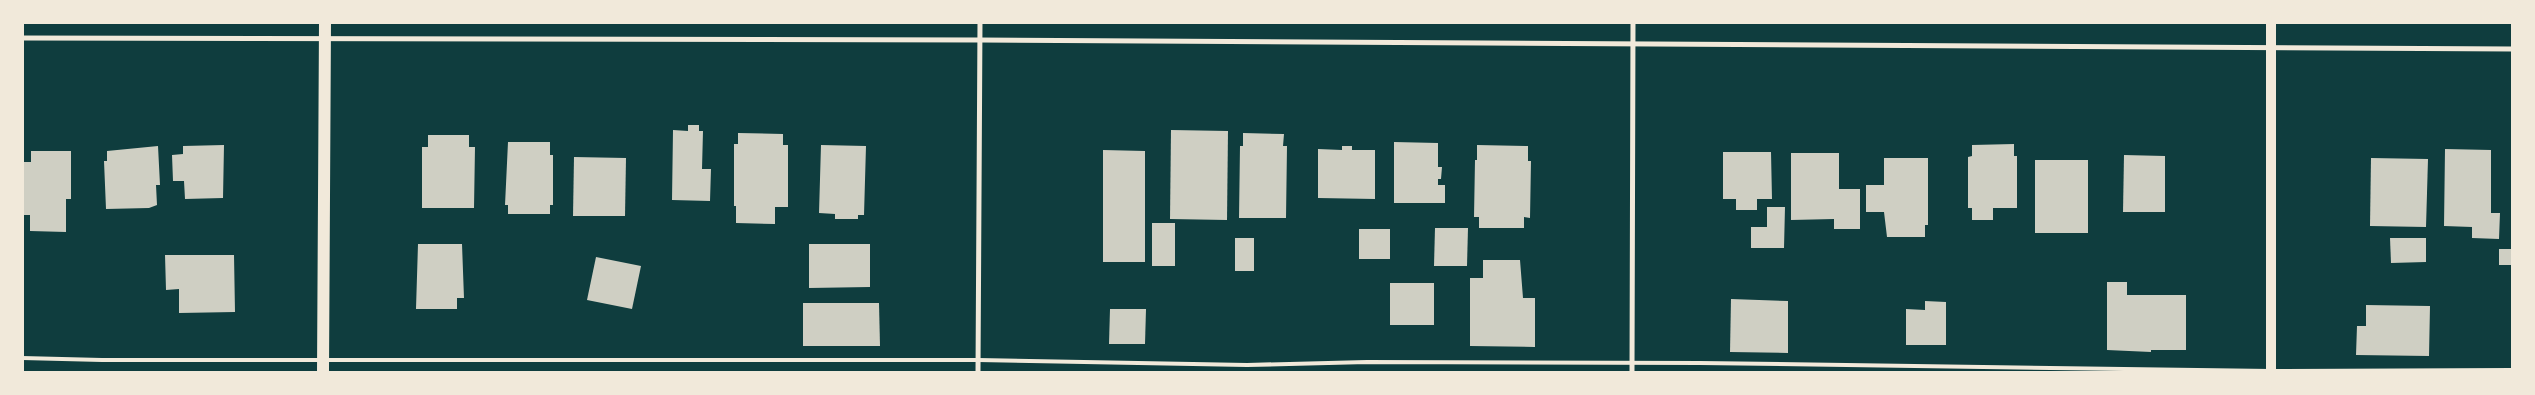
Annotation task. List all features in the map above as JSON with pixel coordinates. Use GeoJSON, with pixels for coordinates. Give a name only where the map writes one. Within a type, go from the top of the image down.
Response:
{"type":"FeatureCollection","features":[{"type":"Feature","properties":{"kind":"main road"},"geometry":{"type":"LineString","coordinates":[[324,372],[325,22]]}},
{"type":"Feature","properties":{"kind":"main road"},"geometry":{"type":"LineString","coordinates":[[2270,372],[2271,22]]}},
{"type":"Feature","properties":{"kind":"street"},"geometry":{"type":"LineString","coordinates":[[978,372],[980,22]]}},
{"type":"Feature","properties":{"kind":"street"},"geometry":{"type":"LineString","coordinates":[[1632,372],[1633,22]]}},
{"type":"Feature","properties":{"kind":"street"},"geometry":{"type":"LineString","coordinates":[[22,38],[980,40],[2512,49]]}},
{"type":"Feature","properties":{"kind":"lane"},"geometry":{"type":"LineString","coordinates":[[22,358],[978,360],[1247,364],[1367,362],[1700,363],[2270,372],[2512,370]]}},
{"type":"Feature","properties":{"kind":"building"},"geometry":{"type":"Polygon","coordinates":[[[688,125],[699,125],[699,131],[703,131],[702,169],[711,169],[710,201],[672,200],[673,130],[688,131],[688,125]]]}},
{"type":"Feature","properties":{"kind":"building"},"geometry":{"type":"Polygon","coordinates":[[[1171,130],[1228,131],[1227,220],[1170,219],[1171,130]]]}},
{"type":"Feature","properties":{"kind":"building"},"geometry":{"type":"Polygon","coordinates":[[[738,133],[783,134],[783,145],[788,145],[788,207],[775,207],[775,224],[736,223],[736,206],[734,206],[734,144],[738,144],[738,133]]]}},
{"type":"Feature","properties":{"kind":"building"},"geometry":{"type":"Polygon","coordinates":[[[1243,133],[1284,134],[1283,146],[1287,146],[1286,218],[1239,218],[1240,146],[1243,146],[1243,133]]]}},
{"type":"Feature","properties":{"kind":"building"},"geometry":{"type":"Polygon","coordinates":[[[428,135],[469,135],[469,147],[475,147],[474,208],[422,208],[422,147],[428,147],[428,135]]]}},
{"type":"Feature","properties":{"kind":"building"},"geometry":{"type":"Polygon","coordinates":[[[508,142],[550,142],[550,155],[553,155],[553,205],[550,205],[550,214],[508,214],[508,205],[505,205],[508,142]]]}},
{"type":"Feature","properties":{"kind":"building"},"geometry":{"type":"Polygon","coordinates":[[[1394,142],[1438,143],[1438,167],[1442,167],[1441,179],[1438,179],[1438,185],[1445,185],[1445,203],[1394,203],[1394,142]]]}},
{"type":"Feature","properties":{"kind":"building"},"geometry":{"type":"Polygon","coordinates":[[[2014,144],[2014,156],[2017,156],[2017,208],[1993,208],[1993,220],[1972,220],[1972,208],[1968,208],[1968,157],[1972,156],[1972,145],[2014,144]]]}},
{"type":"Feature","properties":{"kind":"building"},"geometry":{"type":"Polygon","coordinates":[[[224,145],[223,198],[185,199],[184,181],[173,181],[172,155],[183,154],[183,146],[224,145]]]}},
{"type":"Feature","properties":{"kind":"building"},"geometry":{"type":"Polygon","coordinates":[[[821,145],[866,146],[864,215],[858,215],[858,219],[835,219],[835,214],[819,213],[821,145]]]}},
{"type":"Feature","properties":{"kind":"building"},"geometry":{"type":"Polygon","coordinates":[[[1477,145],[1528,146],[1528,161],[1531,161],[1530,218],[1524,217],[1524,228],[1479,228],[1479,217],[1474,217],[1477,145]]]}},
{"type":"Feature","properties":{"kind":"building"},"geometry":{"type":"Polygon","coordinates":[[[158,146],[160,185],[156,185],[157,205],[149,208],[106,209],[104,161],[107,161],[107,151],[158,146]]]}},
{"type":"Feature","properties":{"kind":"building"},"geometry":{"type":"Polygon","coordinates":[[[1342,146],[1352,146],[1352,150],[1375,150],[1375,199],[1318,198],[1318,149],[1342,150],[1342,146]]]}},
{"type":"Feature","properties":{"kind":"building"},"geometry":{"type":"Polygon","coordinates":[[[2445,149],[2491,150],[2491,213],[2500,213],[2499,239],[2472,238],[2472,227],[2444,226],[2445,149]]]}},
{"type":"Feature","properties":{"kind":"building"},"geometry":{"type":"Polygon","coordinates":[[[1103,150],[1145,151],[1145,262],[1103,262],[1103,150]]]}},
{"type":"Feature","properties":{"kind":"building"},"geometry":{"type":"Polygon","coordinates":[[[31,151],[71,151],[71,199],[66,199],[66,232],[30,231],[30,215],[23,215],[22,162],[31,162],[31,151]]]}},
{"type":"Feature","properties":{"kind":"building"},"geometry":{"type":"Polygon","coordinates":[[[1723,152],[1771,152],[1772,199],[1757,199],[1757,210],[1736,210],[1736,199],[1723,199],[1723,152]]]}},
{"type":"Feature","properties":{"kind":"building"},"geometry":{"type":"Polygon","coordinates":[[[1791,153],[1839,153],[1839,189],[1860,189],[1860,229],[1834,229],[1834,219],[1791,220],[1791,153]]]}},
{"type":"Feature","properties":{"kind":"building"},"geometry":{"type":"Polygon","coordinates":[[[2124,155],[2165,156],[2165,212],[2123,212],[2124,155]]]}},
{"type":"Feature","properties":{"kind":"building"},"geometry":{"type":"Polygon","coordinates":[[[574,157],[626,158],[625,216],[573,216],[574,157]]]}},
{"type":"Feature","properties":{"kind":"building"},"geometry":{"type":"Polygon","coordinates":[[[1884,158],[1928,158],[1928,225],[1925,225],[1925,237],[1887,237],[1884,212],[1866,212],[1866,185],[1884,185],[1884,158]]]}},
{"type":"Feature","properties":{"kind":"building"},"geometry":{"type":"Polygon","coordinates":[[[2371,158],[2428,159],[2426,227],[2370,226],[2371,158]]]}},
{"type":"Feature","properties":{"kind":"building"},"geometry":{"type":"Polygon","coordinates":[[[2035,160],[2088,160],[2088,233],[2035,233],[2035,160]]]}},
{"type":"Feature","properties":{"kind":"building"},"geometry":{"type":"Polygon","coordinates":[[[1767,207],[1785,207],[1784,248],[1751,248],[1751,227],[1767,227],[1767,207]]]}},
{"type":"Feature","properties":{"kind":"building"},"geometry":{"type":"Polygon","coordinates":[[[1152,223],[1175,223],[1175,266],[1152,266],[1152,223]]]}},
{"type":"Feature","properties":{"kind":"building"},"geometry":{"type":"Polygon","coordinates":[[[1435,228],[1468,228],[1467,266],[1434,266],[1435,228]]]}},
{"type":"Feature","properties":{"kind":"building"},"geometry":{"type":"Polygon","coordinates":[[[1359,229],[1390,229],[1390,259],[1359,259],[1359,229]]]}},
{"type":"Feature","properties":{"kind":"building"},"geometry":{"type":"Polygon","coordinates":[[[1235,238],[1254,238],[1254,271],[1235,271],[1235,238]]]}},
{"type":"Feature","properties":{"kind":"building"},"geometry":{"type":"Polygon","coordinates":[[[2390,238],[2426,238],[2426,262],[2391,263],[2390,238]]]}},
{"type":"Feature","properties":{"kind":"building"},"geometry":{"type":"Polygon","coordinates":[[[418,244],[462,244],[464,298],[457,298],[457,309],[416,309],[418,244]]]}},
{"type":"Feature","properties":{"kind":"building"},"geometry":{"type":"Polygon","coordinates":[[[809,244],[870,244],[870,287],[809,288],[809,244]]]}},
{"type":"Feature","properties":{"kind":"building"},"geometry":{"type":"Polygon","coordinates":[[[2499,249],[2511,249],[2511,265],[2499,265],[2499,249]]]}},
{"type":"Feature","properties":{"kind":"building"},"geometry":{"type":"Polygon","coordinates":[[[165,255],[234,255],[235,312],[179,313],[179,289],[166,290],[165,255]]]}},
{"type":"Feature","properties":{"kind":"building"},"geometry":{"type":"Polygon","coordinates":[[[596,257],[641,266],[632,309],[587,300],[596,257]]]}},
{"type":"Feature","properties":{"kind":"building"},"geometry":{"type":"Polygon","coordinates":[[[1483,260],[1520,260],[1523,298],[1535,298],[1535,347],[1470,346],[1470,278],[1483,278],[1483,260]]]}},
{"type":"Feature","properties":{"kind":"building"},"geometry":{"type":"Polygon","coordinates":[[[2107,282],[2127,282],[2127,295],[2186,295],[2186,350],[2151,350],[2151,352],[2107,350],[2107,282]]]}},
{"type":"Feature","properties":{"kind":"building"},"geometry":{"type":"Polygon","coordinates":[[[1390,283],[1434,283],[1434,325],[1390,325],[1390,283]]]}},
{"type":"Feature","properties":{"kind":"building"},"geometry":{"type":"Polygon","coordinates":[[[1731,299],[1788,301],[1788,353],[1730,352],[1731,299]]]}},
{"type":"Feature","properties":{"kind":"building"},"geometry":{"type":"Polygon","coordinates":[[[1925,301],[1946,302],[1946,345],[1906,345],[1906,309],[1925,310],[1925,301]]]}},
{"type":"Feature","properties":{"kind":"building"},"geometry":{"type":"Polygon","coordinates":[[[803,303],[879,303],[880,346],[803,346],[803,303]]]}},
{"type":"Feature","properties":{"kind":"building"},"geometry":{"type":"Polygon","coordinates":[[[2366,305],[2430,306],[2429,356],[2356,355],[2357,326],[2366,326],[2366,305]]]}},
{"type":"Feature","properties":{"kind":"building"},"geometry":{"type":"Polygon","coordinates":[[[1110,309],[1146,309],[1145,344],[1109,344],[1110,309]]]}}]}
